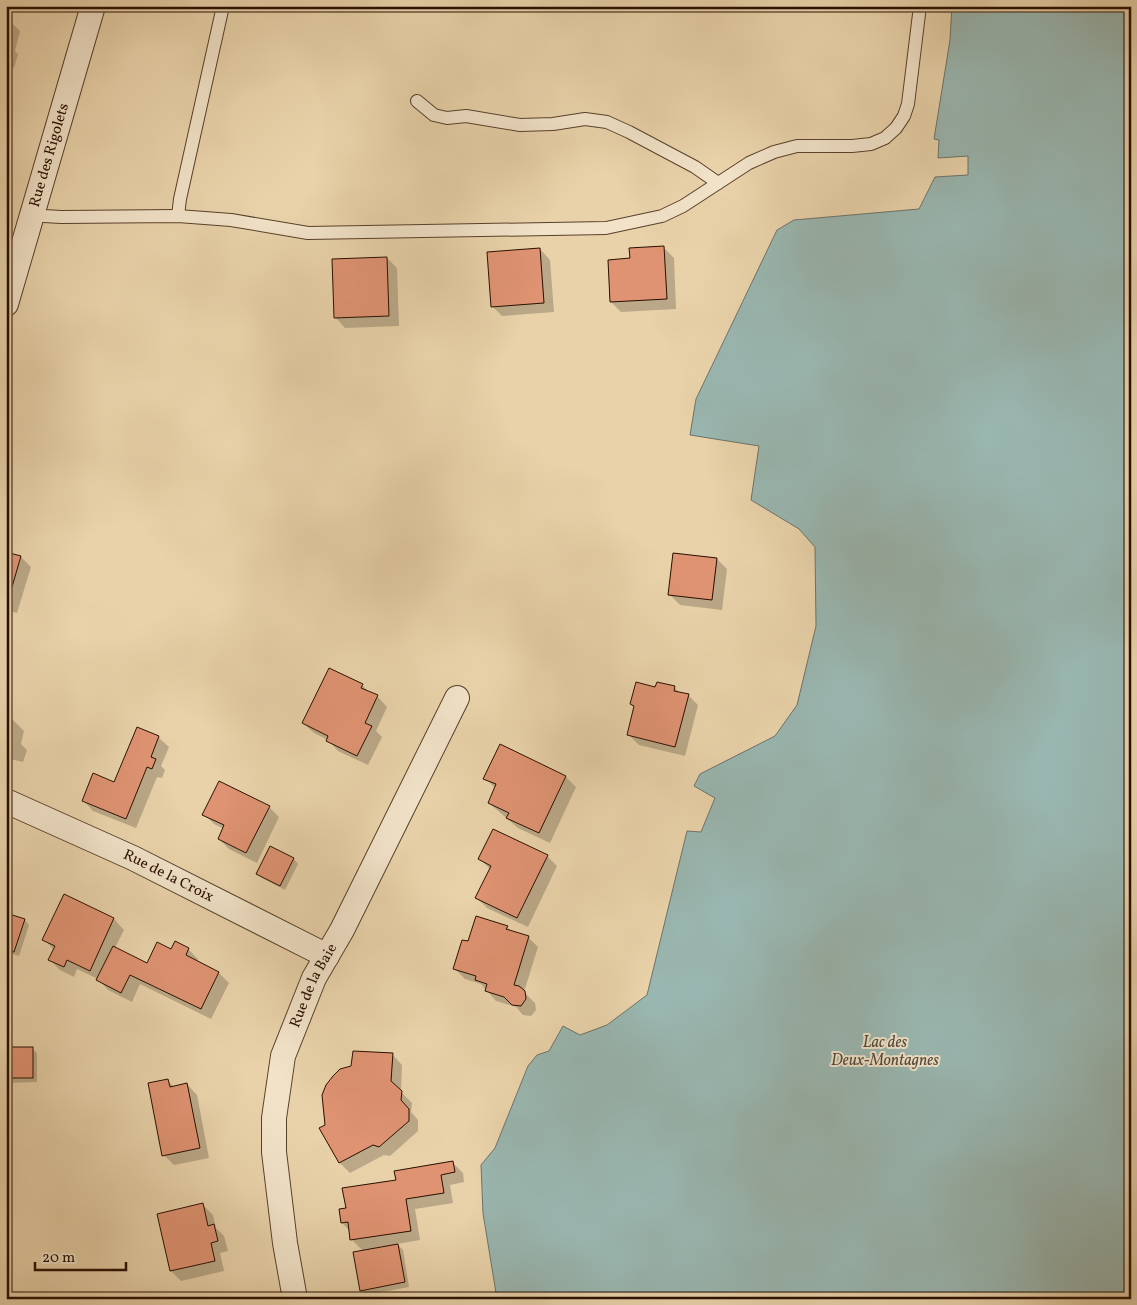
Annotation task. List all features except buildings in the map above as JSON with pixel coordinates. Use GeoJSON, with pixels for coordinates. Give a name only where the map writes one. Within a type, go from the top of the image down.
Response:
{"type":"FeatureCollection","features":[{"type":"Feature","properties":{"kind":"street","name":"Rue des Rigolets"},"geometry":{"type":"LineString","coordinates":[[8,289],[33,214],[93,6]]}},
{"type":"Feature","properties":{"kind":"street","name":"Rue de la Baie"},"geometry":{"type":"LineString","coordinates":[[295,1299],[274,1152],[274,1118],[283,1056],[304,1001],[326,956],[342,930],[457,698]]}},
{"type":"Feature","properties":{"kind":"street","name":"Rue de la Croix"},"geometry":{"type":"LineString","coordinates":[[6,801],[133,858],[326,956]]}},
{"type":"Feature","properties":{"kind":"lane"},"geometry":{"type":"LineString","coordinates":[[178,216],[180,199],[223,6]]}},
{"type":"Feature","properties":{"kind":"lane"},"geometry":{"type":"LineString","coordinates":[[33,214],[61,217],[178,216],[231,220],[308,233],[606,228],[662,216],[683,206],[748,163],[774,152],[797,146],[871,144],[885,138],[896,128],[904,116],[908,104],[920,6]]}},
{"type":"Feature","properties":{"kind":"lane"},"geometry":{"type":"LineString","coordinates":[[417,101],[434,115],[447,118],[466,116],[520,125],[553,124],[585,118],[608,122],[695,167],[718,183]]}},
{"type":"Feature","properties":{"kind":"water","name":"Lac des Deux-Montagnes"},"geometry":{"type":"Polygon","coordinates":[[[952,6],[1131,6],[1131,1299],[497,1299],[483,1213],[481,1165],[495,1148],[528,1066],[537,1055],[549,1051],[563,1026],[580,1035],[607,1025],[647,995],[687,831],[701,832],[715,798],[694,786],[700,774],[775,736],[797,705],[816,626],[815,547],[799,529],[751,500],[759,446],[690,435],[696,399],[777,230],[794,220],[919,209],[935,177],[968,175],[968,156],[938,158],[939,140],[934,139],[950,40],[952,6]]]}}]}
